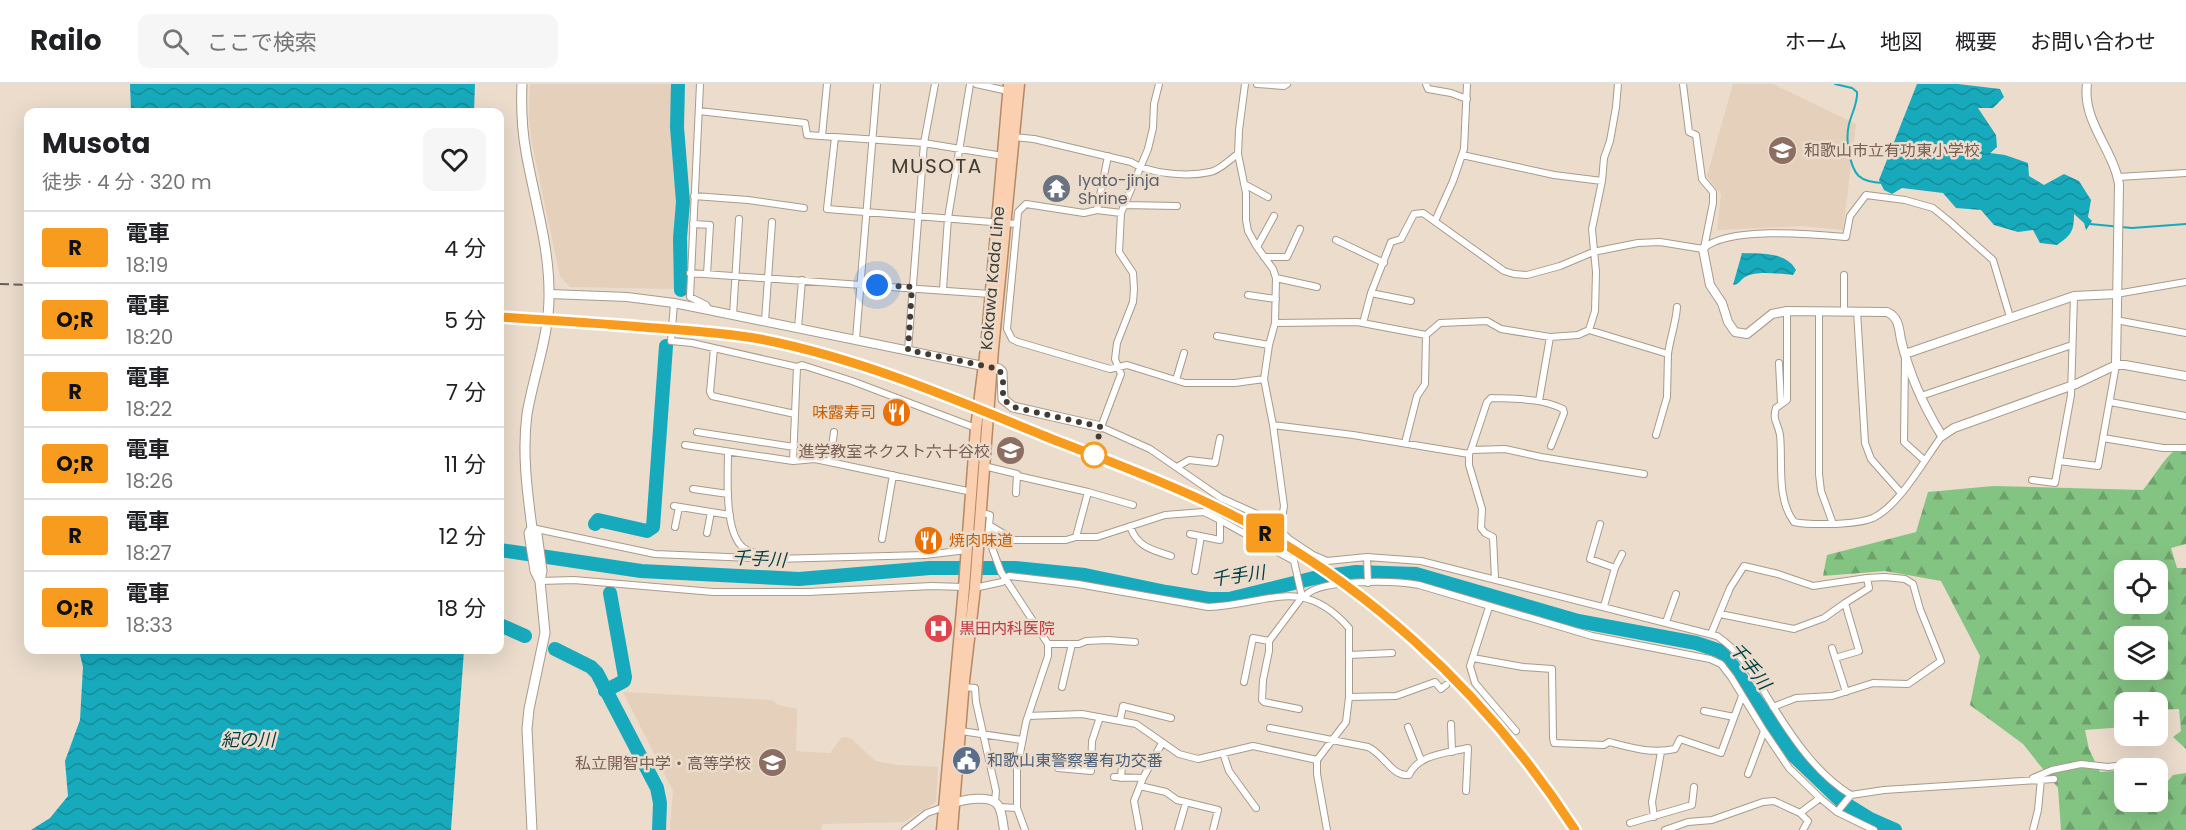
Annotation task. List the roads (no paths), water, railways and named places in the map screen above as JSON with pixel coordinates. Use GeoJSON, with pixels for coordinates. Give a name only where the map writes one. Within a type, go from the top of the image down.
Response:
{"type":"FeatureCollection","features":[{"type":"Feature","properties":{"kind":"main road"},"geometry":{"type":"LineString","coordinates":[[522,84],[521,114],[525,150],[549,272],[550,294],[546,332],[527,415],[524,446],[525,478],[539,574],[544,633],[527,729],[532,830]]}},
{"type":"Feature","properties":{"kind":"main road","name":"Kokawa Kada Line"},"geometry":{"type":"LineString","coordinates":[[942,830],[949,805],[961,731],[970,552],[976,492],[976,428],[988,366],[1007,224],[1019,84]]}},
{"type":"Feature","properties":{"kind":"main road","name":"Kokawa Kada Line"},"geometry":{"type":"LineString","coordinates":[[970,552],[980,512],[976,492],[983,465],[990,294],[1007,224],[1003,156],[1009,87]]}},
{"type":"Feature","properties":{"kind":"main road"},"geometry":{"type":"LineString","coordinates":[[988,366],[1002,372],[1003,399],[1013,407],[1101,427]]}},
{"type":"Feature","properties":{"kind":"main road","name":"Kokawa Kada Line"},"geometry":{"type":"LineString","coordinates":[[952,830],[949,805],[970,585]]}},
{"type":"Feature","properties":{"kind":"street"},"geometry":{"type":"LineString","coordinates":[[700,84],[690,297],[706,305],[709,310]]}},
{"type":"Feature","properties":{"kind":"street"},"geometry":{"type":"LineString","coordinates":[[822,136],[827,84]]}},
{"type":"Feature","properties":{"kind":"street"},"geometry":{"type":"LineString","coordinates":[[856,339],[877,84]]}},
{"type":"Feature","properties":{"kind":"street"},"geometry":{"type":"LineString","coordinates":[[908,350],[924,143],[935,84]]}},
{"type":"Feature","properties":{"kind":"street"},"geometry":{"type":"LineString","coordinates":[[943,289],[948,218],[970,84]]}},
{"type":"Feature","properties":{"kind":"street"},"geometry":{"type":"LineString","coordinates":[[976,84],[1009,87]]}},
{"type":"Feature","properties":{"kind":"street"},"geometry":{"type":"LineString","coordinates":[[1159,84],[1148,149],[1121,213],[1119,252],[1133,273],[1133,302],[1117,343],[1115,359],[1121,374],[1101,427],[1150,449],[1221,498],[1281,525]]}},
{"type":"Feature","properties":{"kind":"street"},"geometry":{"type":"LineString","coordinates":[[1245,84],[1238,154],[1244,184],[1246,220],[1248,231],[1273,269],[1276,278],[1275,323],[1264,379],[1274,425],[1284,506],[1281,525],[1283,533],[1314,555],[1327,561],[1366,559],[1421,561],[1711,634],[1734,647],[1751,668],[1773,707],[1806,754],[1849,796]]}},
{"type":"Feature","properties":{"kind":"street"},"geometry":{"type":"LineString","coordinates":[[1257,84],[1284,86],[1287,84]]}},
{"type":"Feature","properties":{"kind":"street"},"geometry":{"type":"LineString","coordinates":[[1426,84],[1428,89],[1451,93],[1467,99]]}},
{"type":"Feature","properties":{"kind":"street"},"geometry":{"type":"LineString","coordinates":[[1435,221],[1454,181],[1462,155],[1467,125],[1467,84]]}},
{"type":"Feature","properties":{"kind":"street"},"geometry":{"type":"LineString","coordinates":[[1405,443],[1418,396],[1425,384],[1426,335],[1440,322],[1487,321],[1501,329],[1551,337],[1578,336],[1589,330],[1595,311],[1596,272],[1592,229],[1602,181],[1604,158],[1610,141],[1618,84]]}},
{"type":"Feature","properties":{"kind":"street"},"geometry":{"type":"LineString","coordinates":[[1683,84],[1689,132],[1696,135],[1702,179],[1713,192],[1713,203],[1703,249],[1710,285],[1722,303],[1728,321],[1735,332],[1747,334],[1772,314],[1787,311],[1887,312],[1893,315],[1897,320],[1905,354],[1921,396],[1942,436]]}},
{"type":"Feature","properties":{"kind":"street"},"geometry":{"type":"LineString","coordinates":[[2059,461],[2098,466],[2116,365],[2118,181],[2092,120],[2086,100],[2087,84]]}},
{"type":"Feature","properties":{"kind":"street"},"geometry":{"type":"LineString","coordinates":[[699,111],[805,123],[807,135],[924,143],[1003,156]]}},
{"type":"Feature","properties":{"kind":"street"},"geometry":{"type":"LineString","coordinates":[[835,137],[827,209],[1007,224]]}},
{"type":"Feature","properties":{"kind":"street"},"geometry":{"type":"LineString","coordinates":[[1013,137],[1034,139],[1131,162],[1140,168],[1172,173],[1212,172],[1238,154]]}},
{"type":"Feature","properties":{"kind":"street"},"geometry":{"type":"LineString","coordinates":[[1462,155],[1554,175],[1602,181]]}},
{"type":"Feature","properties":{"kind":"street"},"geometry":{"type":"LineString","coordinates":[[1097,210],[1108,156]]}},
{"type":"Feature","properties":{"kind":"street"},"geometry":{"type":"LineString","coordinates":[[2118,181],[2186,173]]}},
{"type":"Feature","properties":{"kind":"street"},"geometry":{"type":"LineString","coordinates":[[1244,184],[1268,197]]}},
{"type":"Feature","properties":{"kind":"street"},"geometry":{"type":"LineString","coordinates":[[1363,323],[1371,293],[1391,242],[1401,239],[1414,214],[1423,213],[1504,271],[1527,275],[1560,266],[1593,252],[1648,242],[1703,249],[1711,242],[1733,236],[1806,233],[1846,237],[1850,216],[1866,195],[1905,200],[1933,208],[1992,260],[2010,317]]}},
{"type":"Feature","properties":{"kind":"street"},"geometry":{"type":"LineString","coordinates":[[694,196],[748,200],[804,208]]}},
{"type":"Feature","properties":{"kind":"street"},"geometry":{"type":"LineString","coordinates":[[1121,213],[1097,210],[1084,213],[1026,204],[1007,224],[1007,329],[1012,339],[1110,369],[1127,365],[1185,383],[1235,383],[1264,379]]}},
{"type":"Feature","properties":{"kind":"street"},"geometry":{"type":"LineString","coordinates":[[1123,205],[1177,206]]}},
{"type":"Feature","properties":{"kind":"street"},"geometry":{"type":"LineString","coordinates":[[1257,247],[1274,216]]}},
{"type":"Feature","properties":{"kind":"street"},"geometry":{"type":"LineString","coordinates":[[733,315],[739,219]]}},
{"type":"Feature","properties":{"kind":"street"},"geometry":{"type":"LineString","coordinates":[[765,321],[772,222]]}},
{"type":"Feature","properties":{"kind":"street"},"geometry":{"type":"LineString","coordinates":[[693,224],[710,225],[707,274]]}},
{"type":"Feature","properties":{"kind":"street"},"geometry":{"type":"LineString","coordinates":[[1264,257],[1287,257],[1300,229]]}},
{"type":"Feature","properties":{"kind":"street"},"geometry":{"type":"LineString","coordinates":[[1336,240],[1384,263]]}},
{"type":"Feature","properties":{"kind":"street"},"geometry":{"type":"LineString","coordinates":[[690,273],[990,294]]}},
{"type":"Feature","properties":{"kind":"street"},"geometry":{"type":"LineString","coordinates":[[1844,275],[1844,311]]}},
{"type":"Feature","properties":{"kind":"street"},"geometry":{"type":"LineString","coordinates":[[1276,278],[1317,287]]}},
{"type":"Feature","properties":{"kind":"street"},"geometry":{"type":"LineString","coordinates":[[798,328],[802,280]]}},
{"type":"Feature","properties":{"kind":"street"},"geometry":{"type":"LineString","coordinates":[[1905,354],[2074,296],[2116,294],[2186,282]]}},
{"type":"Feature","properties":{"kind":"street"},"geometry":{"type":"LineString","coordinates":[[1371,293],[1412,301]]}},
{"type":"Feature","properties":{"kind":"street"},"geometry":{"type":"LineString","coordinates":[[550,294],[627,297],[674,303],[988,366]]}},
{"type":"Feature","properties":{"kind":"street"},"geometry":{"type":"LineString","coordinates":[[1248,295],[1276,299]]}},
{"type":"Feature","properties":{"kind":"street"},"geometry":{"type":"LineString","coordinates":[[2032,480],[2055,483],[2071,395],[2074,296]]}},
{"type":"Feature","properties":{"kind":"street"},"geometry":{"type":"LineString","coordinates":[[674,303],[671,340],[797,367],[802,365],[852,381],[976,428]]}},
{"type":"Feature","properties":{"kind":"street"},"geometry":{"type":"LineString","coordinates":[[1656,435],[1667,397],[1668,354],[1671,332],[1676,322],[1677,307]]}},
{"type":"Feature","properties":{"kind":"street"},"geometry":{"type":"LineString","coordinates":[[1787,311],[1787,400],[1776,408],[1774,420],[1779,433],[1783,494],[1789,516],[1794,522],[1801,524],[1859,522],[1873,518],[1885,510],[1901,493],[1942,436],[1954,428],[2071,386],[2116,365],[2125,364],[2186,376]]}},
{"type":"Feature","properties":{"kind":"street"},"geometry":{"type":"LineString","coordinates":[[1819,311],[1819,474],[1821,490],[1833,524]]}},
{"type":"Feature","properties":{"kind":"street"},"geometry":{"type":"LineString","coordinates":[[1857,312],[1865,443],[1871,459],[1901,493]]}},
{"type":"Feature","properties":{"kind":"street"},"geometry":{"type":"LineString","coordinates":[[2116,320],[2186,333]]}},
{"type":"Feature","properties":{"kind":"street"},"geometry":{"type":"LineString","coordinates":[[1275,323],[1363,323],[1426,335]]}},
{"type":"Feature","properties":{"kind":"street"},"geometry":{"type":"LineString","coordinates":[[1589,330],[1668,354]]}},
{"type":"Feature","properties":{"kind":"street"},"geometry":{"type":"LineString","coordinates":[[1217,336],[1269,345]]}},
{"type":"Feature","properties":{"kind":"street"},"geometry":{"type":"LineString","coordinates":[[1539,400],[1551,337]]}},
{"type":"Feature","properties":{"kind":"street"},"geometry":{"type":"LineString","coordinates":[[1921,396],[2072,345]]}},
{"type":"Feature","properties":{"kind":"street"},"geometry":{"type":"LineString","coordinates":[[714,348],[710,392],[712,396],[795,414]]}},
{"type":"Feature","properties":{"kind":"street"},"geometry":{"type":"LineString","coordinates":[[1176,380],[1184,353]]}},
{"type":"Feature","properties":{"kind":"street"},"geometry":{"type":"LineString","coordinates":[[1905,354],[1904,442],[1924,460]]}},
{"type":"Feature","properties":{"kind":"street"},"geometry":{"type":"LineString","coordinates":[[1779,363],[1781,403]]}},
{"type":"Feature","properties":{"kind":"street"},"geometry":{"type":"LineString","coordinates":[[793,461],[797,367]]}},
{"type":"Feature","properties":{"kind":"street"},"geometry":{"type":"LineString","coordinates":[[1495,579],[1493,537],[1481,528],[1482,509],[1469,465],[1470,452],[1487,402],[1491,398],[1539,400],[1563,409],[1564,413],[1551,446]]}},
{"type":"Feature","properties":{"kind":"street"},"geometry":{"type":"LineString","coordinates":[[2110,402],[2186,416]]}},
{"type":"Feature","properties":{"kind":"street"},"geometry":{"type":"LineString","coordinates":[[1274,425],[1470,452],[1505,449],[1644,474]]}},
{"type":"Feature","properties":{"kind":"street"},"geometry":{"type":"LineString","coordinates":[[697,432],[794,447]]}},
{"type":"Feature","properties":{"kind":"street"},"geometry":{"type":"LineString","coordinates":[[830,462],[834,432]]}},
{"type":"Feature","properties":{"kind":"street"},"geometry":{"type":"LineString","coordinates":[[1177,467],[1190,460],[1215,463],[1220,438]]}},
{"type":"Feature","properties":{"kind":"street"},"geometry":{"type":"LineString","coordinates":[[2103,438],[2163,448],[2186,448]]}},
{"type":"Feature","properties":{"kind":"street"},"geometry":{"type":"LineString","coordinates":[[685,446],[793,461],[815,459],[976,492]]}},
{"type":"Feature","properties":{"kind":"street"},"geometry":{"type":"LineString","coordinates":[[728,453],[730,515],[739,543],[746,550],[786,559]]}},
{"type":"Feature","properties":{"kind":"street"},"geometry":{"type":"LineString","coordinates":[[983,465],[1017,474],[1018,477],[1088,492],[1133,505]]}},
{"type":"Feature","properties":{"kind":"street"},"geometry":{"type":"LineString","coordinates":[[882,539],[893,475]]}},
{"type":"Feature","properties":{"kind":"street"},"geometry":{"type":"LineString","coordinates":[[1016,493],[1018,477]]}},
{"type":"Feature","properties":{"kind":"street"},"geometry":{"type":"LineString","coordinates":[[693,489],[728,494]]}},
{"type":"Feature","properties":{"kind":"street"},"geometry":{"type":"LineString","coordinates":[[1076,537],[1088,492]]}},
{"type":"Feature","properties":{"kind":"street"},"geometry":{"type":"LineString","coordinates":[[675,527],[676,506],[730,515]]}},
{"type":"Feature","properties":{"kind":"street"},"geometry":{"type":"LineString","coordinates":[[707,533],[711,512]]}},
{"type":"Feature","properties":{"kind":"street"},"geometry":{"type":"LineString","coordinates":[[980,512],[990,515],[988,537],[1001,572],[1048,644],[1044,670],[1028,716],[1017,769],[1017,808],[1025,830]]}},
{"type":"Feature","properties":{"kind":"street"},"geometry":{"type":"LineString","coordinates":[[989,525],[1014,540],[1066,540],[1076,537],[1096,537],[1155,516],[1204,512],[1294,561],[1303,596]]}},
{"type":"Feature","properties":{"kind":"street"},"geometry":{"type":"LineString","coordinates":[[1190,534],[1220,540],[1220,520]]}},
{"type":"Feature","properties":{"kind":"street"},"geometry":{"type":"LineString","coordinates":[[1600,524],[1590,559],[1615,568]]}},
{"type":"Feature","properties":{"kind":"street"},"geometry":{"type":"LineString","coordinates":[[1130,526],[1134,537],[1146,548],[1171,556]]}},
{"type":"Feature","properties":{"kind":"street"},"geometry":{"type":"LineString","coordinates":[[533,532],[655,554],[786,559],[970,552]]}},
{"type":"Feature","properties":{"kind":"street"},"geometry":{"type":"LineString","coordinates":[[1195,571],[1201,536]]}},
{"type":"Feature","properties":{"kind":"street"},"geometry":{"type":"LineString","coordinates":[[1604,606],[1615,568],[1622,554]]}},
{"type":"Feature","properties":{"kind":"street"},"geometry":{"type":"LineString","coordinates":[[1366,559],[1368,581]]}},
{"type":"Feature","properties":{"kind":"street"},"geometry":{"type":"LineString","coordinates":[[1711,634],[1730,588],[1744,566],[1813,586],[1885,577],[1905,579],[1913,584],[1920,609],[1941,661],[1908,684],[1873,683],[1832,696],[1804,696],[1773,707]]}},
{"type":"Feature","properties":{"kind":"street"},"geometry":{"type":"LineString","coordinates":[[539,574],[574,580],[713,592],[970,585],[1006,580],[1009,576],[1078,584],[1208,607],[1291,595],[1303,596],[1338,615],[1349,628],[1349,697],[1346,722],[1317,760],[1317,774],[1327,830]]}},
{"type":"Feature","properties":{"kind":"street"},"geometry":{"type":"LineString","coordinates":[[1720,614],[1794,629],[1824,618],[1869,588],[1868,578]]}},
{"type":"Feature","properties":{"kind":"street"},"geometry":{"type":"LineString","coordinates":[[1299,709],[1262,700],[1269,641],[1303,596],[1310,591],[1344,583],[1389,581],[1419,585],[1592,636],[1710,658],[1726,670],[1789,768],[1820,798],[1874,830]]}},
{"type":"Feature","properties":{"kind":"street"},"geometry":{"type":"LineString","coordinates":[[1666,622],[1676,594]]}},
{"type":"Feature","properties":{"kind":"street"},"geometry":{"type":"LineString","coordinates":[[1835,658],[1859,651],[1845,603]]}},
{"type":"Feature","properties":{"kind":"street"},"geometry":{"type":"LineString","coordinates":[[1489,607],[1470,666],[1475,683],[1516,731]]}},
{"type":"Feature","properties":{"kind":"street"},"geometry":{"type":"LineString","coordinates":[[1244,682],[1253,638],[1269,641]]}},
{"type":"Feature","properties":{"kind":"street"},"geometry":{"type":"LineString","coordinates":[[1048,644],[1108,640],[1135,642]]}},
{"type":"Feature","properties":{"kind":"street"},"geometry":{"type":"LineString","coordinates":[[1062,687],[1072,644]]}},
{"type":"Feature","properties":{"kind":"street"},"geometry":{"type":"LineString","coordinates":[[1832,648],[1846,692]]}},
{"type":"Feature","properties":{"kind":"street"},"geometry":{"type":"LineString","coordinates":[[1349,656],[1392,653]]}},
{"type":"Feature","properties":{"kind":"street"},"geometry":{"type":"LineString","coordinates":[[1473,658],[1522,667],[1551,669],[1554,743],[1604,745],[1608,742],[1641,751],[1661,752],[1675,749],[1680,739],[1721,753],[1742,696]]}},
{"type":"Feature","properties":{"kind":"street"},"geometry":{"type":"LineString","coordinates":[[1349,697],[1396,696],[1435,682],[1441,689],[1446,685]]}},
{"type":"Feature","properties":{"kind":"street"},"geometry":{"type":"LineString","coordinates":[[964,687],[975,688],[982,734],[1005,830]]}},
{"type":"Feature","properties":{"kind":"street"},"geometry":{"type":"LineString","coordinates":[[1119,720],[1124,706],[1171,718]]}},
{"type":"Feature","properties":{"kind":"street"},"geometry":{"type":"LineString","coordinates":[[1704,711],[1734,717]]}},
{"type":"Feature","properties":{"kind":"street"},"geometry":{"type":"LineString","coordinates":[[1028,716],[1061,714],[1100,717],[1137,724],[1162,743],[1190,758],[1198,759],[1253,746],[1317,760]]}},
{"type":"Feature","properties":{"kind":"street"},"geometry":{"type":"LineString","coordinates":[[1058,768],[1090,771],[1092,741],[1100,717]]}},
{"type":"Feature","properties":{"kind":"street"},"geometry":{"type":"LineString","coordinates":[[1451,724],[1452,752]]}},
{"type":"Feature","properties":{"kind":"street"},"geometry":{"type":"LineString","coordinates":[[1408,727],[1421,760]]}},
{"type":"Feature","properties":{"kind":"street"},"geometry":{"type":"LineString","coordinates":[[1270,728],[1373,749],[1392,769],[1404,776],[1409,775],[1421,760],[1468,748],[1466,791]]}},
{"type":"Feature","properties":{"kind":"street"},"geometry":{"type":"LineString","coordinates":[[961,731],[1023,740]]}},
{"type":"Feature","properties":{"kind":"street"},"geometry":{"type":"LineString","coordinates":[[1748,774],[1764,731]]}},
{"type":"Feature","properties":{"kind":"street"},"geometry":{"type":"LineString","coordinates":[[1139,828],[1134,801],[1143,778],[1162,743]]}},
{"type":"Feature","properties":{"kind":"street"},"geometry":{"type":"LineString","coordinates":[[1654,817],[1652,802],[1661,752]]}},
{"type":"Feature","properties":{"kind":"street"},"geometry":{"type":"LineString","coordinates":[[1223,753],[1229,771],[1256,808]]}},
{"type":"Feature","properties":{"kind":"street"},"geometry":{"type":"LineString","coordinates":[[2030,780],[2052,770],[2081,764],[2114,766]]}},
{"type":"Feature","properties":{"kind":"street"},"geometry":{"type":"LineString","coordinates":[[1122,766],[1118,777],[1143,778]]}},
{"type":"Feature","properties":{"kind":"street"},"geometry":{"type":"LineString","coordinates":[[2033,830],[2038,810],[2041,779]]}},
{"type":"Feature","properties":{"kind":"street"},"geometry":{"type":"LineString","coordinates":[[1838,810],[1849,796],[1884,790],[2054,779]]}},
{"type":"Feature","properties":{"kind":"street"},"geometry":{"type":"LineString","coordinates":[[1140,786],[1166,792],[1177,800],[1218,810],[1213,830]]}},
{"type":"Feature","properties":{"kind":"street"},"geometry":{"type":"LineString","coordinates":[[1630,823],[1692,805],[1694,787]]}},
{"type":"Feature","properties":{"kind":"street"},"geometry":{"type":"LineString","coordinates":[[1800,813],[1820,798]]}},
{"type":"Feature","properties":{"kind":"street"},"geometry":{"type":"LineString","coordinates":[[905,830],[927,813],[949,805],[990,799],[997,804],[1017,808]]}},
{"type":"Feature","properties":{"kind":"street"},"geometry":{"type":"LineString","coordinates":[[1665,830],[1688,822],[1712,820],[1763,802],[1774,801],[1800,813],[1808,821],[1803,830]]}},
{"type":"Feature","properties":{"kind":"street"},"geometry":{"type":"LineString","coordinates":[[1178,830],[1186,802]]}},
{"type":"Feature","properties":{"kind":"water"},"geometry":{"type":"Polygon","coordinates":[[[130,84],[475,84],[474,108],[131,108],[130,84]]]}},
{"type":"Feature","properties":{"kind":"water"},"geometry":{"type":"Polygon","coordinates":[[[1917,84],[1958,84],[2000,89],[2004,97],[1993,108],[1978,108],[1996,135],[1997,147],[1990,153],[2005,155],[2028,163],[2029,176],[2044,185],[2064,174],[2079,181],[2091,200],[2088,217],[2092,221],[2086,230],[2084,223],[2074,214],[2071,233],[2066,238],[2057,245],[2040,243],[2033,230],[2018,232],[1994,225],[1981,210],[1956,208],[1943,193],[1902,188],[1892,194],[1884,190],[1879,180],[1917,84]]]}},
{"type":"Feature","properties":{"kind":"water"},"geometry":{"type":"Polygon","coordinates":[[[1742,253],[1764,254],[1786,259],[1796,270],[1793,275],[1768,273],[1750,275],[1733,285],[1742,253]]]}},
{"type":"Feature","properties":{"kind":"water","name":"紀の川"},"geometry":{"type":"Polygon","coordinates":[[[80,654],[464,654],[451,830],[31,830],[50,818],[68,796],[65,761],[80,720],[83,667],[80,654]]]}},
{"type":"Feature","properties":{"kind":"waterway"},"geometry":{"type":"LineString","coordinates":[[678,84],[677,127],[683,202],[680,238],[681,290]]}},
{"type":"Feature","properties":{"kind":"waterway"},"geometry":{"type":"LineString","coordinates":[[1835,84],[1852,88],[1857,92],[1848,134],[1848,149],[1855,172],[1868,181],[1883,183]]}},
{"type":"Feature","properties":{"kind":"waterway"},"geometry":{"type":"LineString","coordinates":[[2090,224],[2132,228],[2186,224]]}},
{"type":"Feature","properties":{"kind":"waterway"},"geometry":{"type":"LineString","coordinates":[[595,524],[598,520],[647,531],[653,527],[666,346]]}},
{"type":"Feature","properties":{"kind":"waterway","name":"千手川"},"geometry":{"type":"LineString","coordinates":[[504,551],[641,571],[799,579],[930,568],[1015,568],[1085,575],[1209,599],[1229,599],[1314,578],[1356,572],[1416,574],[1578,621],[1696,643],[1720,651],[1794,756],[1841,801],[1870,819],[1895,830]]}},
{"type":"Feature","properties":{"kind":"waterway"},"geometry":{"type":"LineString","coordinates":[[605,691],[624,681],[625,677],[610,593]]}},
{"type":"Feature","properties":{"kind":"waterway"},"geometry":{"type":"LineString","coordinates":[[504,627],[525,636]]}},
{"type":"Feature","properties":{"kind":"waterway"},"geometry":{"type":"LineString","coordinates":[[555,649],[591,667],[597,673],[657,788],[660,803],[659,830]]}},
{"type":"Feature","properties":{"kind":"railway"},"geometry":{"type":"LineString","coordinates":[[0,284],[24,285]]}},
{"type":"Feature","properties":{"kind":"railway"},"geometry":{"type":"LineString","coordinates":[[504,317],[729,334],[797,347],[834,357],[941,394],[1209,503],[1317,564],[1367,601],[1414,641],[1459,684],[1501,730],[1575,830]]}},
{"type":"Feature","properties":{"kind":"train","name":"R"},"geometry":{"type":"LineString","coordinates":[[504,317],[722,333],[804,349],[896,377],[1211,504],[1320,566],[1359,594],[1403,631],[1461,686],[1494,723],[1525,760],[1575,830]]}},
{"type":"Feature","properties":{"kind":"place","name":"和歌山市立有功東小学校"},"geometry":{"type":"Point","coordinates":[1783,150]}},
{"type":"Feature","properties":{"kind":"place","name":"Iyato-jinja Shrine"},"geometry":{"type":"Point","coordinates":[1057,189]}},
{"type":"Feature","properties":{"kind":"place","name":"味露寿司"},"geometry":{"type":"Point","coordinates":[897,412]}},
{"type":"Feature","properties":{"kind":"place","name":"進学教室ネクスト六十谷校"},"geometry":{"type":"Point","coordinates":[1011,451]}},
{"type":"Feature","properties":{"kind":"place","name":"焼肉味道"},"geometry":{"type":"Point","coordinates":[928,540]}},
{"type":"Feature","properties":{"kind":"place","name":"黒田内科医院"},"geometry":{"type":"Point","coordinates":[938,628]}},
{"type":"Feature","properties":{"kind":"place","name":"和歌山東警察署有功交番"},"geometry":{"type":"Point","coordinates":[966,760]}},
{"type":"Feature","properties":{"kind":"place","name":"私立開智中学・高等学校"},"geometry":{"type":"Point","coordinates":[772,763]}},
{"type":"Feature","properties":{"kind":"district","name":"MUSOTA"},"geometry":{"type":"Point","coordinates":[937,166]}}]}
